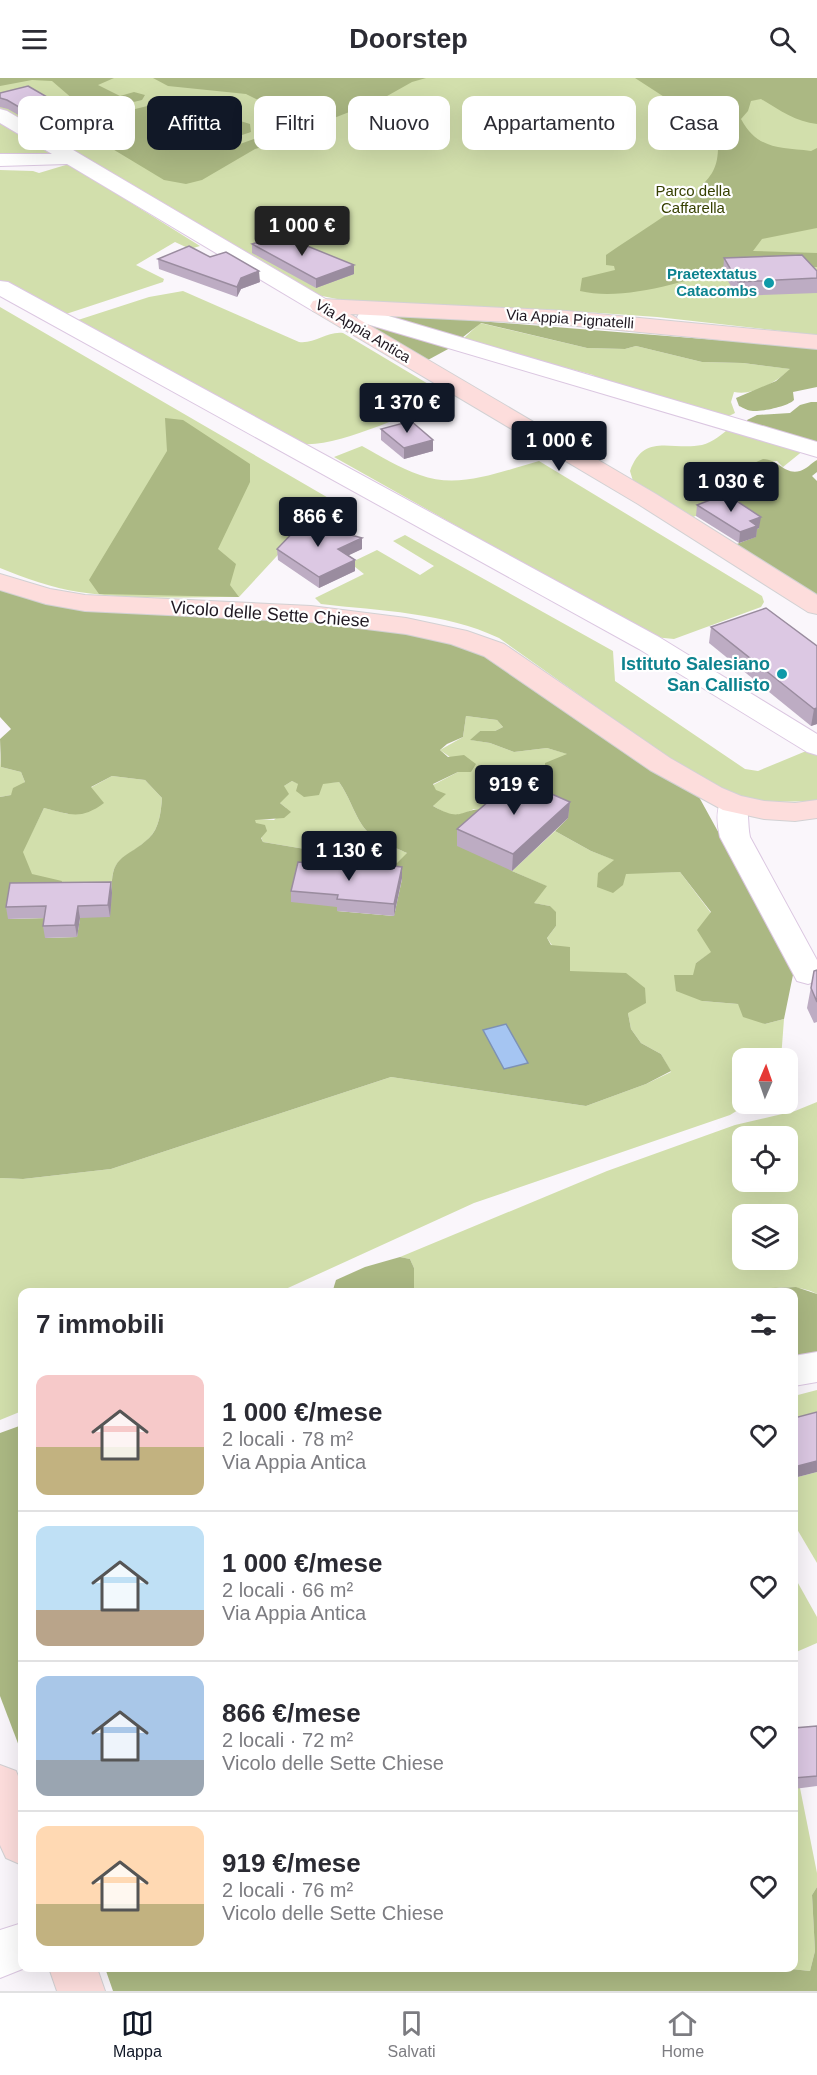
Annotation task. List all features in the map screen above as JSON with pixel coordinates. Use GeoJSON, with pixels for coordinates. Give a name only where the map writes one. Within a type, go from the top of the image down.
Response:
{"type":"FeatureCollection","features":[{"type":"Feature","properties":{"kind":"main road","name":"Via Appia Pignatelli"},"geometry":{"type":"LineString","coordinates":[[321,306],[586,320],[817,342]]}},
{"type":"Feature","properties":{"kind":"main road","name":"Via Appia Antica"},"geometry":{"type":"LineString","coordinates":[[321,306],[647,500],[817,606]]}},
{"type":"Feature","properties":{"kind":"main road","name":"Vicolo delle Sette Chiese"},"geometry":{"type":"LineString","coordinates":[[0,582],[37,594],[85,603],[311,614],[406,626],[467,639],[494,650],[523,668],[688,782],[734,804],[777,812],[817,809]]}},
{"type":"Feature","properties":{"kind":"main road"},"geometry":{"type":"LineString","coordinates":[[0,1786],[18,1833]]}},
{"type":"Feature","properties":{"kind":"main road"},"geometry":{"type":"LineString","coordinates":[[74,1972],[81,1991]]}},
{"type":"Feature","properties":{"kind":"street","name":"Via Appia Antica"},"geometry":{"type":"LineString","coordinates":[[0,115],[321,306]]}},
{"type":"Feature","properties":{"kind":"street"},"geometry":{"type":"LineString","coordinates":[[0,160],[34,158],[55,162],[71,157]]}},
{"type":"Feature","properties":{"kind":"street"},"geometry":{"type":"LineString","coordinates":[[0,286],[649,643],[817,746]]}},
{"type":"Feature","properties":{"kind":"street"},"geometry":{"type":"LineString","coordinates":[[368,317],[817,450]]}},
{"type":"Feature","properties":{"kind":"street"},"geometry":{"type":"LineString","coordinates":[[734,804],[732,823],[735,837],[808,973]]}},
{"type":"Feature","properties":{"kind":"street"},"geometry":{"type":"LineString","coordinates":[[798,1370],[817,1367]]}},
{"type":"Feature","properties":{"kind":"street"},"geometry":{"type":"LineString","coordinates":[[0,1954],[18,1947]]}},
{"type":"Feature","properties":{"kind":"green space","name":"Parco della Caffarella"},"geometry":{"type":"Polygon","coordinates":[[[0,78],[817,78],[817,335],[657,317],[347,301],[317,295],[213,237],[69,150],[135,150],[135,96],[18,96],[18,119],[0,108],[0,78]]]}},
{"type":"Feature","properties":{"kind":"green space"},"geometry":{"type":"Polygon","coordinates":[[[0,78],[114,78],[98,85],[120,96],[69,96],[52,81],[32,80],[0,86],[0,78]]]}},
{"type":"Feature","properties":{"kind":"green space"},"geometry":{"type":"Polygon","coordinates":[[[153,78],[426,78],[412,82],[387,96],[348,96],[348,112],[336,117],[336,96],[254,96],[254,98],[246,94],[168,86],[153,78]]]}},
{"type":"Feature","properties":{"kind":"green space"},"geometry":{"type":"Polygon","coordinates":[[[635,78],[817,78],[817,124],[795,118],[761,99],[751,101],[748,111],[741,119],[762,142],[779,147],[811,151],[817,148],[817,228],[762,239],[753,251],[817,253],[817,267],[740,271],[730,269],[636,292],[598,294],[580,291],[582,278],[615,270],[614,266],[606,265],[606,255],[663,217],[704,183],[712,173],[718,150],[739,150],[739,96],[663,96],[635,78]]]}},
{"type":"Feature","properties":{"kind":"green space"},"geometry":{"type":"Polygon","coordinates":[[[134,92],[145,95],[142,100],[135,102],[135,96],[120,96],[134,92]]]}},
{"type":"Feature","properties":{"kind":"green space"},"geometry":{"type":"Polygon","coordinates":[[[147,106],[147,150],[242,150],[242,143],[254,139],[254,150],[202,180],[186,184],[164,180],[114,150],[135,150],[135,109],[147,106]]]}},
{"type":"Feature","properties":{"kind":"green space"},"geometry":{"type":"Polygon","coordinates":[[[242,122],[250,124],[251,132],[242,135],[242,122]]]}},
{"type":"Feature","properties":{"kind":"green space"},"geometry":{"type":"Polygon","coordinates":[[[0,123],[18,134],[18,150],[44,150],[54,156],[0,156],[0,123]]]}},
{"type":"Feature","properties":{"kind":"green space"},"geometry":{"type":"Polygon","coordinates":[[[69,164],[200,246],[190,249],[175,242],[136,265],[164,279],[163,282],[63,315],[0,280],[0,170],[39,173],[69,164]]]}},
{"type":"Feature","properties":{"kind":"green space"},"geometry":{"type":"Polygon","coordinates":[[[183,291],[299,342],[343,333],[450,397],[356,434],[337,440],[304,444],[78,320],[149,297],[183,291]]]}},
{"type":"Feature","properties":{"kind":"green space"},"geometry":{"type":"Polygon","coordinates":[[[0,307],[356,514],[320,535],[301,530],[239,597],[159,598],[99,595],[49,585],[0,568],[0,307]]]}},
{"type":"Feature","properties":{"kind":"green space"},"geometry":{"type":"Polygon","coordinates":[[[378,313],[817,348],[817,387],[793,392],[794,400],[787,404],[768,410],[751,411],[739,406],[736,398],[776,381],[790,369],[743,363],[702,362],[636,346],[625,349],[587,348],[481,323],[463,337],[466,342],[378,313]]]}},
{"type":"Feature","properties":{"kind":"green space"},"geometry":{"type":"Polygon","coordinates":[[[362,321],[450,348],[426,361],[360,324],[362,321]]]}},
{"type":"Feature","properties":{"kind":"green space"},"geometry":{"type":"Polygon","coordinates":[[[480,323],[587,348],[625,349],[636,346],[702,362],[743,363],[791,369],[757,390],[734,392],[731,402],[735,413],[729,416],[604,383],[593,375],[462,340],[480,323]]]}},
{"type":"Feature","properties":{"kind":"green space"},"geometry":{"type":"Polygon","coordinates":[[[817,402],[817,445],[748,427],[747,420],[757,415],[790,413],[800,405],[817,402]]]}},
{"type":"Feature","properties":{"kind":"green space"},"geometry":{"type":"Polygon","coordinates":[[[165,418],[183,420],[250,464],[250,482],[218,549],[236,564],[230,585],[239,597],[99,594],[89,580],[167,451],[165,418]]]}},
{"type":"Feature","properties":{"kind":"green space"},"geometry":{"type":"Polygon","coordinates":[[[730,428],[804,450],[783,467],[777,461],[749,464],[739,471],[724,501],[716,508],[688,519],[633,481],[630,471],[643,451],[660,446],[702,445],[714,440],[730,428]]]}},
{"type":"Feature","properties":{"kind":"green space"},"geometry":{"type":"Polygon","coordinates":[[[362,446],[420,475],[450,481],[495,474],[539,461],[762,596],[764,602],[761,607],[674,639],[654,637],[334,457],[362,446]]]}},
{"type":"Feature","properties":{"kind":"green space"},"geometry":{"type":"Polygon","coordinates":[[[763,459],[795,472],[817,460],[817,472],[812,476],[817,481],[817,598],[729,547],[755,537],[749,532],[759,528],[724,501],[712,488],[712,482],[763,459]]]}},
{"type":"Feature","properties":{"kind":"green space"},"geometry":{"type":"Polygon","coordinates":[[[405,535],[613,651],[615,681],[745,769],[758,771],[811,749],[817,752],[817,801],[767,802],[742,798],[720,790],[667,757],[499,638],[478,629],[412,614],[321,604],[315,598],[364,574],[350,563],[377,550],[420,575],[434,566],[393,541],[405,535]]]}},
{"type":"Feature","properties":{"kind":"green space"},"geometry":{"type":"Polygon","coordinates":[[[0,587],[273,614],[457,640],[519,672],[662,777],[699,797],[794,970],[784,1019],[765,1024],[743,1017],[738,1004],[702,1001],[676,991],[674,975],[693,975],[696,963],[711,952],[697,930],[711,912],[680,872],[626,874],[623,885],[613,893],[597,887],[598,873],[614,860],[591,851],[555,831],[568,818],[540,800],[546,787],[545,763],[567,754],[547,748],[514,752],[490,743],[470,740],[480,731],[495,731],[503,727],[497,720],[466,716],[463,737],[440,750],[448,757],[464,755],[476,764],[471,772],[458,772],[433,784],[436,790],[446,794],[433,806],[450,814],[485,809],[512,871],[547,886],[534,903],[550,906],[556,912],[556,926],[547,938],[551,945],[570,947],[570,971],[626,973],[645,988],[646,1003],[628,1013],[631,1029],[641,1043],[661,1054],[671,1071],[646,1084],[586,1106],[391,1077],[111,1169],[23,1179],[0,1178],[0,797],[11,795],[13,788],[25,782],[21,772],[1,767],[0,739],[11,729],[0,717],[0,587]],[[112,776],[91,787],[104,803],[89,812],[76,815],[44,808],[23,852],[32,874],[62,881],[58,894],[8,919],[48,918],[46,938],[77,937],[80,918],[112,893],[112,880],[117,864],[141,845],[155,830],[162,798],[145,780],[112,776]],[[292,781],[284,786],[289,794],[280,803],[291,812],[284,818],[255,820],[256,823],[265,825],[267,831],[261,838],[263,842],[311,850],[311,860],[299,873],[338,907],[337,911],[394,916],[402,879],[395,865],[407,853],[382,842],[366,830],[339,782],[323,784],[319,795],[304,797],[296,791],[298,784],[292,781]]]}},
{"type":"Feature","properties":{"kind":"green space"},"geometry":{"type":"Polygon","coordinates":[[[466,716],[497,720],[503,727],[495,731],[480,731],[471,740],[490,743],[514,752],[547,748],[568,754],[546,777],[546,787],[540,800],[494,813],[474,809],[461,815],[449,815],[433,806],[438,799],[433,785],[458,772],[471,772],[440,750],[463,737],[466,716]]]}},
{"type":"Feature","properties":{"kind":"green space"},"geometry":{"type":"Polygon","coordinates":[[[0,754],[1,767],[21,772],[25,782],[11,795],[0,797],[0,754]]]}},
{"type":"Feature","properties":{"kind":"green space"},"geometry":{"type":"Polygon","coordinates":[[[112,776],[145,780],[162,798],[155,830],[149,838],[117,864],[112,880],[112,893],[58,894],[31,874],[22,852],[44,808],[68,814],[90,788],[112,776]]]}},
{"type":"Feature","properties":{"kind":"green space"},"geometry":{"type":"Polygon","coordinates":[[[292,781],[299,784],[339,782],[366,830],[382,842],[407,853],[402,878],[299,873],[311,850],[263,842],[254,819],[274,820],[286,808],[280,803],[284,786],[292,781]]]}},
{"type":"Feature","properties":{"kind":"green space"},"geometry":{"type":"Polygon","coordinates":[[[555,831],[591,851],[615,860],[626,873],[680,872],[711,913],[712,952],[696,963],[702,1001],[738,1004],[765,1024],[784,1019],[782,1048],[732,1048],[732,1114],[474,1203],[288,1288],[18,1288],[18,1413],[0,1420],[0,1178],[23,1179],[111,1169],[391,1077],[586,1106],[646,1084],[671,1072],[661,1054],[641,1043],[631,1029],[628,1013],[600,972],[570,972],[547,938],[556,926],[550,906],[533,903],[546,886],[512,871],[555,831]]]}},
{"type":"Feature","properties":{"kind":"green space"},"geometry":{"type":"Polygon","coordinates":[[[817,1102],[817,1294],[788,1287],[414,1288],[414,1268],[410,1259],[400,1257],[607,1171],[732,1126],[732,1192],[798,1192],[798,1126],[732,1126],[782,1114],[798,1114],[798,1110],[817,1102]]]}},
{"type":"Feature","properties":{"kind":"green space"},"geometry":{"type":"Polygon","coordinates":[[[400,1257],[410,1259],[414,1268],[414,1288],[334,1288],[336,1280],[365,1267],[400,1257]]]}},
{"type":"Feature","properties":{"kind":"green space"},"geometry":{"type":"Polygon","coordinates":[[[796,1287],[817,1294],[817,1373],[798,1372],[798,1288],[771,1288],[796,1287]]]}},
{"type":"Feature","properties":{"kind":"green space"},"geometry":{"type":"Polygon","coordinates":[[[817,1390],[817,1423],[798,1428],[798,1395],[817,1390]]]}},
{"type":"Feature","properties":{"kind":"green space"},"geometry":{"type":"Polygon","coordinates":[[[18,1426],[18,1743],[0,1696],[0,1433],[18,1426]]]}},
{"type":"Feature","properties":{"kind":"green space"},"geometry":{"type":"Polygon","coordinates":[[[817,1472],[817,1563],[798,1531],[798,1477],[817,1472]]]}},
{"type":"Feature","properties":{"kind":"green space"},"geometry":{"type":"Polygon","coordinates":[[[798,1583],[817,1617],[817,1643],[798,1651],[798,1583]]]}},
{"type":"Feature","properties":{"kind":"green space"},"geometry":{"type":"Polygon","coordinates":[[[798,1788],[800,1788],[817,1873],[817,1887],[812,1895],[815,1951],[810,1971],[798,1970],[798,1788]]]}},
{"type":"Feature","properties":{"kind":"green space"},"geometry":{"type":"Polygon","coordinates":[[[817,1887],[817,1991],[113,1991],[106,1972],[810,1971],[815,1951],[812,1895],[817,1887]]]}},
{"type":"Feature","properties":{"kind":"water"},"geometry":{"type":"Polygon","coordinates":[[[506,1024],[528,1063],[504,1069],[483,1030],[506,1024]]]}},
{"type":"Feature","properties":{"kind":"building"},"geometry":{"type":"Polygon","coordinates":[[[28,86],[45,96],[18,96],[18,106],[0,98],[0,93],[28,86]]]}},
{"type":"Feature","properties":{"kind":"building"},"geometry":{"type":"Polygon","coordinates":[[[280,235],[354,265],[316,279],[252,244],[280,235]]]}},
{"type":"Feature","properties":{"kind":"building"},"geometry":{"type":"Polygon","coordinates":[[[189,246],[210,257],[226,252],[259,271],[241,278],[237,287],[158,259],[189,246]]]}},
{"type":"Feature","properties":{"kind":"building"},"geometry":{"type":"Polygon","coordinates":[[[802,255],[817,271],[817,278],[738,282],[724,258],[802,255]]]}},
{"type":"Feature","properties":{"kind":"building"},"geometry":{"type":"Polygon","coordinates":[[[411,421],[433,440],[404,448],[381,429],[411,421]]]}},
{"type":"Feature","properties":{"kind":"building"},"geometry":{"type":"Polygon","coordinates":[[[729,496],[761,517],[750,521],[757,526],[740,532],[697,505],[718,497],[721,499],[729,496]]]}},
{"type":"Feature","properties":{"kind":"building"},"geometry":{"type":"Polygon","coordinates":[[[303,522],[362,538],[338,549],[355,560],[319,577],[277,549],[303,522]]]}},
{"type":"Feature","properties":{"kind":"building","name":"Istituto Salesiano San Callisto"},"geometry":{"type":"Polygon","coordinates":[[[766,608],[817,646],[817,708],[814,709],[711,627],[766,608]]]}},
{"type":"Feature","properties":{"kind":"building"},"geometry":{"type":"Polygon","coordinates":[[[515,778],[570,802],[513,854],[457,829],[515,778]]]}},
{"type":"Feature","properties":{"kind":"building"},"geometry":{"type":"Polygon","coordinates":[[[298,862],[375,868],[376,864],[402,867],[394,904],[337,899],[338,895],[291,891],[298,862]]]}},
{"type":"Feature","properties":{"kind":"building"},"geometry":{"type":"Polygon","coordinates":[[[111,882],[108,905],[78,906],[75,925],[43,926],[46,906],[6,907],[10,883],[111,882]]]}},
{"type":"Feature","properties":{"kind":"building"},"geometry":{"type":"Polygon","coordinates":[[[817,970],[817,1002],[811,988],[814,971],[817,970]]]}},
{"type":"Feature","properties":{"kind":"building"},"geometry":{"type":"Polygon","coordinates":[[[817,1412],[817,1461],[798,1466],[798,1417],[817,1412]]]}},
{"type":"Feature","properties":{"kind":"building"},"geometry":{"type":"Polygon","coordinates":[[[817,1726],[817,1776],[798,1778],[798,1728],[817,1726]]]}},
{"type":"Feature","properties":{"kind":"place","name":"Praetextatus Catacombs"},"geometry":{"type":"Point","coordinates":[769,283]}},
{"type":"Feature","properties":{"kind":"place","name":"Istituto Salesiano San Callisto"},"geometry":{"type":"Point","coordinates":[782,674]}}]}
